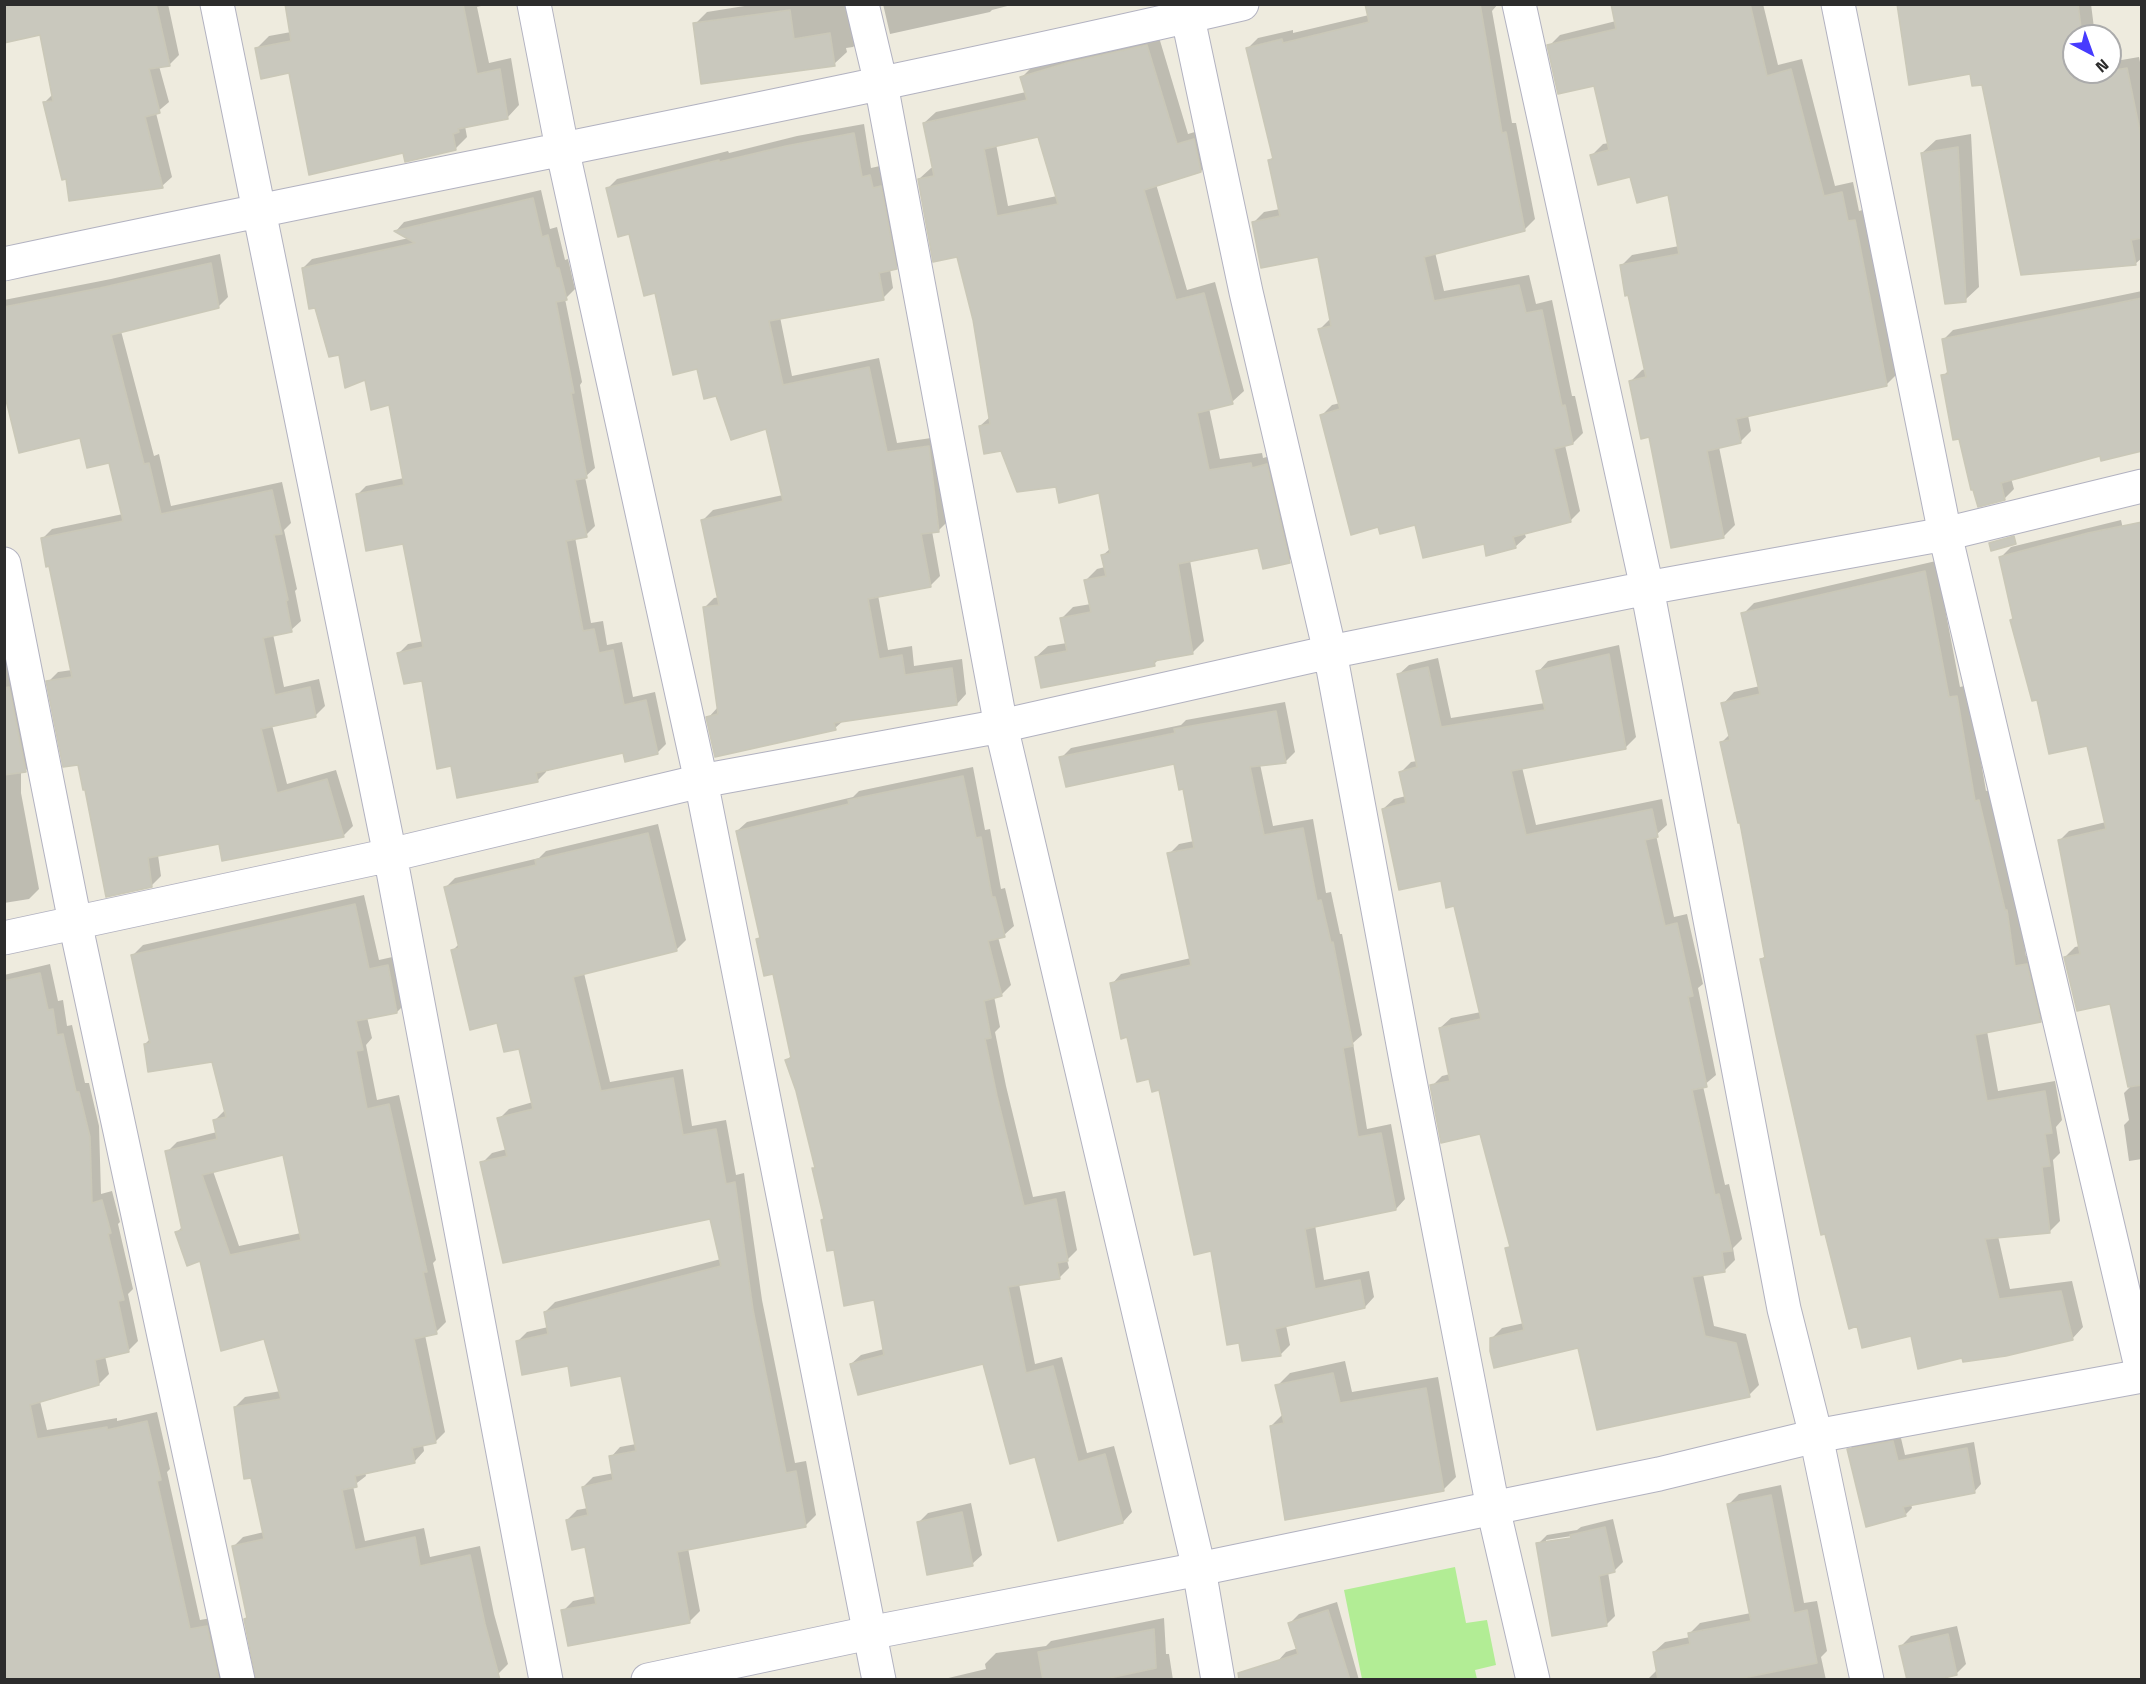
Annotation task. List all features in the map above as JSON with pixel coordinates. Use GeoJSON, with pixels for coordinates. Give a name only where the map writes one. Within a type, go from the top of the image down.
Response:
{"type":"FeatureCollection","features":[{"type":"Feature","properties":{"kind":"street"},"geometry":{"type":"LineString","coordinates":[[218,4],[390,855],[546,1680]]}},
{"type":"Feature","properties":{"kind":"street"},"geometry":{"type":"LineString","coordinates":[[534,4],[562,148],[701,782],[879,1680]]}},
{"type":"Feature","properties":{"kind":"street"},"geometry":{"type":"LineString","coordinates":[[862,4],[881,84],[1001,726],[1199,1569],[1218,1680]]}},
{"type":"Feature","properties":{"kind":"street"},"geometry":{"type":"LineString","coordinates":[[4,264],[881,84],[1186,11],[1242,4]]}},
{"type":"Feature","properties":{"kind":"street"},"geometry":{"type":"LineString","coordinates":[[1519,4],[1647,588],[1784,1310],[1816,1436],[1867,1680]]}},
{"type":"Feature","properties":{"kind":"street"},"geometry":{"type":"LineString","coordinates":[[1838,4],[1945,534],[2142,1371]]}},
{"type":"Feature","properties":{"kind":"street"},"geometry":{"type":"LineString","coordinates":[[1186,11],[1246,292],[1330,652],[1493,1508],[1533,1680]]}},
{"type":"Feature","properties":{"kind":"street"},"geometry":{"type":"LineString","coordinates":[[4,938],[390,855],[701,782],[1001,726],[1330,652],[1647,588],[1945,534],[2142,486]]}},
{"type":"Feature","properties":{"kind":"street"},"geometry":{"type":"LineString","coordinates":[[4,564],[75,922],[238,1680]]}},
{"type":"Feature","properties":{"kind":"street"},"geometry":{"type":"LineString","coordinates":[[648,1680],[868,1633],[1199,1569],[1659,1474],[1816,1436],[2142,1376]]}},
{"type":"Feature","properties":{"kind":"green space"},"geometry":{"type":"Polygon","coordinates":[[[1455,1567],[1466,1623],[1487,1620],[1496,1665],[1475,1670],[1477,1679],[1362,1679],[1344,1590],[1455,1567]]]}},
{"type":"Feature","properties":{"kind":"building"},"geometry":{"type":"Polygon","coordinates":[[[4,4],[156,4],[170,66],[149,69],[160,113],[145,117],[163,188],[69,201],[66,179],[62,180],[43,102],[53,101],[40,35],[4,43],[4,4]]]}},
{"type":"Feature","properties":{"kind":"building"},"geometry":{"type":"Polygon","coordinates":[[[285,4],[463,4],[477,74],[500,69],[508,119],[458,129],[459,132],[453,134],[456,150],[405,162],[403,153],[309,175],[289,73],[261,79],[255,48],[291,41],[285,4]]]}},
{"type":"Feature","properties":{"kind":"building"},"geometry":{"type":"Polygon","coordinates":[[[1365,4],[1480,4],[1502,133],[1506,132],[1525,231],[1424,257],[1434,301],[1519,285],[1526,313],[1542,310],[1562,406],[1565,405],[1573,444],[1554,449],[1571,522],[1513,537],[1516,548],[1486,556],[1484,544],[1423,558],[1415,525],[1380,534],[1378,527],[1351,535],[1320,415],[1340,409],[1318,329],[1331,326],[1318,257],[1261,268],[1252,222],[1280,216],[1268,160],[1273,159],[1246,48],[1282,39],[1283,43],[1369,22],[1365,4]]]}},
{"type":"Feature","properties":{"kind":"building"},"geometry":{"type":"Polygon","coordinates":[[[1611,4],[1750,4],[1767,76],[1791,69],[1824,196],[1842,192],[1848,221],[1855,220],[1887,386],[1736,419],[1741,443],[1707,451],[1724,538],[1671,548],[1649,437],[1641,439],[1629,381],[1646,377],[1628,295],[1625,296],[1620,265],[1679,254],[1668,195],[1637,203],[1630,177],[1598,185],[1590,155],[1609,150],[1594,86],[1558,94],[1547,45],[1616,29],[1611,4]]]}},
{"type":"Feature","properties":{"kind":"building"},"geometry":{"type":"Polygon","coordinates":[[[1897,4],[2078,4],[2080,24],[2062,24],[2062,84],[2122,84],[2122,69],[2127,68],[2142,141],[2142,238],[2131,240],[2136,265],[2021,275],[1982,85],[1972,86],[1970,74],[1909,85],[1897,4]]]}},
{"type":"Feature","properties":{"kind":"building"},"geometry":{"type":"Polygon","coordinates":[[[790,10],[794,39],[830,33],[835,66],[701,84],[693,23],[790,10]]]}},
{"type":"Feature","properties":{"kind":"building"},"geometry":{"type":"Polygon","coordinates":[[[1147,45],[1177,144],[1194,139],[1201,172],[1144,190],[1176,300],[1204,293],[1233,404],[1197,413],[1209,470],[1251,463],[1252,468],[1267,464],[1290,563],[1263,569],[1258,548],[1178,564],[1193,654],[1154,661],[1155,666],[1041,688],[1035,657],[1067,651],[1060,618],[1091,612],[1084,580],[1106,576],[1101,555],[1110,553],[1099,493],[1059,503],[1056,487],[1017,492],[1001,451],[984,454],[979,426],[990,424],[973,320],[957,257],[933,262],[918,179],[934,176],[923,123],[1027,100],[1020,77],[1067,63],[1147,45]],[[1038,137],[984,149],[997,216],[1058,204],[1038,137]]]}},
{"type":"Feature","properties":{"kind":"building"},"geometry":{"type":"Polygon","coordinates":[[[854,133],[862,177],[870,175],[873,188],[881,186],[897,269],[879,273],[884,300],[769,321],[783,385],[869,367],[887,452],[929,446],[939,532],[921,534],[931,587],[868,599],[879,659],[902,655],[905,675],[952,668],[957,705],[834,723],[836,730],[715,757],[706,717],[718,714],[703,607],[719,605],[701,520],[783,501],[766,429],[731,440],[716,396],[704,399],[697,369],[673,375],[655,293],[644,296],[629,234],[618,237],[606,188],[719,160],[719,162],[854,133]]]}},
{"type":"Feature","properties":{"kind":"building"},"geometry":{"type":"Polygon","coordinates":[[[1958,147],[1966,302],[1945,304],[1921,153],[1958,147]]]}},
{"type":"Feature","properties":{"kind":"building"},"geometry":{"type":"Polygon","coordinates":[[[533,198],[542,237],[548,235],[567,300],[556,302],[574,393],[571,393],[587,478],[575,480],[587,537],[566,541],[583,631],[594,629],[599,653],[613,650],[624,705],[646,700],[658,754],[625,762],[623,753],[536,773],[538,782],[457,798],[451,766],[437,769],[422,681],[404,684],[397,653],[423,647],[403,544],[366,551],[356,494],[404,485],[389,405],[371,410],[365,380],[345,388],[339,355],[329,357],[315,308],[309,309],[302,268],[415,243],[394,231],[533,198]]]}},
{"type":"Feature","properties":{"kind":"building"},"geometry":{"type":"Polygon","coordinates":[[[211,263],[219,308],[111,335],[144,464],[149,463],[161,514],[272,490],[282,534],[274,535],[288,600],[286,601],[292,632],[263,638],[275,695],[310,687],[316,717],[261,729],[277,793],[327,779],[344,837],[222,861],[219,844],[148,858],[152,887],[106,897],[85,790],[83,790],[78,765],[63,767],[46,681],[72,677],[41,538],[123,521],[109,463],[87,468],[80,438],[19,453],[4,392],[4,307],[211,263]]]}},
{"type":"Feature","properties":{"kind":"building"},"geometry":{"type":"Polygon","coordinates":[[[2142,298],[2142,451],[2101,461],[2100,456],[2001,483],[2005,500],[1978,507],[1973,490],[1971,490],[1959,439],[1953,440],[1941,375],[1948,374],[1942,339],[2142,298]]]}},
{"type":"Feature","properties":{"kind":"building"},"geometry":{"type":"Polygon","coordinates":[[[2142,522],[2142,1085],[2128,1087],[2110,1004],[2077,1011],[2064,957],[2080,954],[2058,840],[2106,829],[2087,746],[2049,754],[2037,700],[2032,701],[2010,620],[2013,619],[1999,557],[2088,533],[2142,522]]]}},
{"type":"Feature","properties":{"kind":"building"},"geometry":{"type":"Polygon","coordinates":[[[2014,536],[2016,544],[1991,551],[1989,543],[2014,536]]]}},
{"type":"Feature","properties":{"kind":"building"},"geometry":{"type":"Polygon","coordinates":[[[1925,571],[1949,697],[1957,696],[1975,801],[1979,800],[2005,910],[2007,910],[2015,966],[2027,964],[2041,1022],[1975,1035],[1987,1101],[2045,1091],[2052,1133],[2045,1134],[2050,1166],[2042,1167],[2050,1233],[1985,1239],[1999,1299],[2061,1291],[2073,1340],[2006,1356],[1963,1362],[1962,1358],[1918,1369],[1911,1336],[1862,1348],[1857,1326],[1849,1329],[1825,1234],[1821,1235],[1776,1035],[1760,959],[1765,958],[1740,823],[1738,823],[1720,742],[1730,740],[1721,703],[1760,694],[1741,613],[1925,571]]]}},
{"type":"Feature","properties":{"kind":"building"},"geometry":{"type":"Polygon","coordinates":[[[1609,654],[1626,749],[1511,771],[1526,835],[1652,809],[1658,837],[1645,840],[1665,926],[1677,923],[1693,996],[1688,997],[1707,1087],[1692,1090],[1715,1195],[1719,1194],[1732,1251],[1722,1252],[1725,1272],[1692,1277],[1705,1336],[1736,1343],[1750,1397],[1597,1430],[1578,1348],[1494,1368],[1490,1338],[1524,1330],[1505,1248],[1510,1247],[1480,1134],[1441,1143],[1430,1085],[1450,1081],[1439,1028],[1481,1019],[1454,906],[1446,908],[1441,881],[1399,890],[1382,809],[1406,803],[1399,772],[1417,767],[1397,674],[1428,667],[1441,727],[1545,710],[1536,671],[1609,654]]]}},
{"type":"Feature","properties":{"kind":"building"},"geometry":{"type":"Polygon","coordinates":[[[9,687],[26,772],[4,775],[4,688],[9,687]]]}},
{"type":"Feature","properties":{"kind":"building"},"geometry":{"type":"Polygon","coordinates":[[[1276,711],[1286,763],[1250,767],[1264,835],[1303,828],[1317,901],[1321,900],[1331,943],[1333,942],[1353,1046],[1343,1048],[1358,1137],[1381,1133],[1396,1210],[1305,1229],[1315,1289],[1360,1280],[1365,1308],[1275,1329],[1281,1356],[1242,1361],[1239,1343],[1227,1345],[1211,1251],[1194,1255],[1159,1090],[1152,1092],[1149,1079],[1137,1082],[1127,1037],[1121,1039],[1110,983],[1191,965],[1167,853],[1194,848],[1183,789],[1179,790],[1174,764],[1066,787],[1059,757],[1175,733],[1174,729],[1276,711]]]}},
{"type":"Feature","properties":{"kind":"building"},"geometry":{"type":"Polygon","coordinates":[[[963,776],[976,838],[981,837],[992,897],[995,897],[1005,937],[988,941],[1002,996],[984,1001],[991,1038],[985,1039],[997,1096],[1024,1206],[1056,1199],[1068,1261],[1057,1263],[1060,1279],[1008,1287],[1026,1373],[1053,1366],[1078,1462],[1105,1454],[1123,1523],[1058,1541],[1035,1457],[1010,1464],[983,1364],[858,1395],[850,1364],[884,1355],[874,1300],[844,1306],[834,1250],[827,1251],[821,1220],[824,1219],[812,1168],[815,1168],[796,1091],[785,1060],[791,1058],[773,974],[764,976],[756,939],[760,938],[736,831],[849,804],[848,800],[963,776]]]}},
{"type":"Feature","properties":{"kind":"building"},"geometry":{"type":"Polygon","coordinates":[[[648,833],[677,951],[573,977],[601,1091],[673,1078],[683,1135],[716,1129],[726,1184],[735,1182],[753,1310],[786,1473],[796,1471],[806,1527],[677,1552],[690,1623],[568,1646],[561,1610],[596,1604],[585,1547],[572,1550],[566,1520],[588,1515],[582,1487],[613,1480],[609,1456],[636,1451],[621,1376],[571,1386],[568,1366],[522,1375],[516,1341],[548,1334],[544,1312],[721,1266],[710,1219],[503,1263],[480,1162],[507,1156],[497,1118],[533,1109],[519,1049],[504,1052],[497,1023],[470,1030],[451,950],[459,948],[444,887],[536,865],[535,860],[648,833]]]}},
{"type":"Feature","properties":{"kind":"building"},"geometry":{"type":"Polygon","coordinates":[[[355,904],[369,969],[388,965],[397,1013],[356,1021],[363,1050],[356,1051],[367,1109],[389,1104],[427,1272],[423,1272],[437,1334],[414,1339],[436,1443],[412,1448],[415,1463],[355,1476],[357,1487],[342,1490],[355,1550],[415,1537],[420,1566],[470,1555],[500,1680],[256,1680],[244,1619],[247,1618],[232,1546],[264,1539],[251,1478],[244,1479],[234,1407],[281,1399],[264,1339],[221,1351],[200,1261],[187,1266],[175,1232],[182,1230],[165,1151],[217,1139],[213,1120],[226,1117],[212,1062],[148,1072],[144,1044],[150,1043],[131,955],[355,904]],[[283,1155],[202,1175],[230,1255],[301,1240],[283,1155]]]}},
{"type":"Feature","properties":{"kind":"building"},"geometry":{"type":"Polygon","coordinates":[[[40,973],[48,1010],[53,1009],[57,1035],[63,1034],[76,1092],[79,1092],[90,1137],[92,1203],[102,1200],[111,1233],[108,1234],[124,1300],[118,1301],[129,1352],[95,1360],[99,1385],[30,1405],[37,1439],[107,1427],[107,1430],[147,1421],[161,1480],[157,1481],[190,1629],[207,1626],[219,1680],[4,1680],[4,981],[40,973]]]}},
{"type":"Feature","properties":{"kind":"building"},"geometry":{"type":"Polygon","coordinates":[[[1333,1373],[1340,1403],[1426,1388],[1444,1491],[1285,1520],[1270,1426],[1284,1423],[1275,1385],[1333,1373]]]}},
{"type":"Feature","properties":{"kind":"building"},"geometry":{"type":"Polygon","coordinates":[[[1893,1441],[1898,1461],[1967,1448],[1975,1493],[1903,1507],[1906,1516],[1866,1527],[1847,1449],[1893,1441]]]}},
{"type":"Feature","properties":{"kind":"building"},"geometry":{"type":"Polygon","coordinates":[[[1771,1495],[1794,1613],[1807,1610],[1817,1663],[1733,1680],[1658,1680],[1653,1652],[1690,1644],[1688,1633],[1751,1621],[1727,1504],[1771,1495]]]}},
{"type":"Feature","properties":{"kind":"building"},"geometry":{"type":"Polygon","coordinates":[[[962,1512],[973,1566],[927,1575],[917,1522],[962,1512]]]}},
{"type":"Feature","properties":{"kind":"building"},"geometry":{"type":"Polygon","coordinates":[[[1605,1527],[1615,1572],[1599,1576],[1607,1626],[1552,1636],[1536,1543],[1571,1538],[1570,1535],[1605,1527]]]}},
{"type":"Feature","properties":{"kind":"building"},"geometry":{"type":"Polygon","coordinates":[[[1328,1610],[1350,1680],[1239,1680],[1238,1673],[1298,1654],[1288,1623],[1328,1610]]]}},
{"type":"Feature","properties":{"kind":"building"},"geometry":{"type":"Polygon","coordinates":[[[1154,1629],[1156,1668],[1100,1680],[1043,1680],[1038,1652],[1154,1629]]]}},
{"type":"Feature","properties":{"kind":"building"},"geometry":{"type":"Polygon","coordinates":[[[1948,1634],[1957,1675],[1936,1680],[1907,1680],[1899,1646],[1948,1634]]]}}]}
